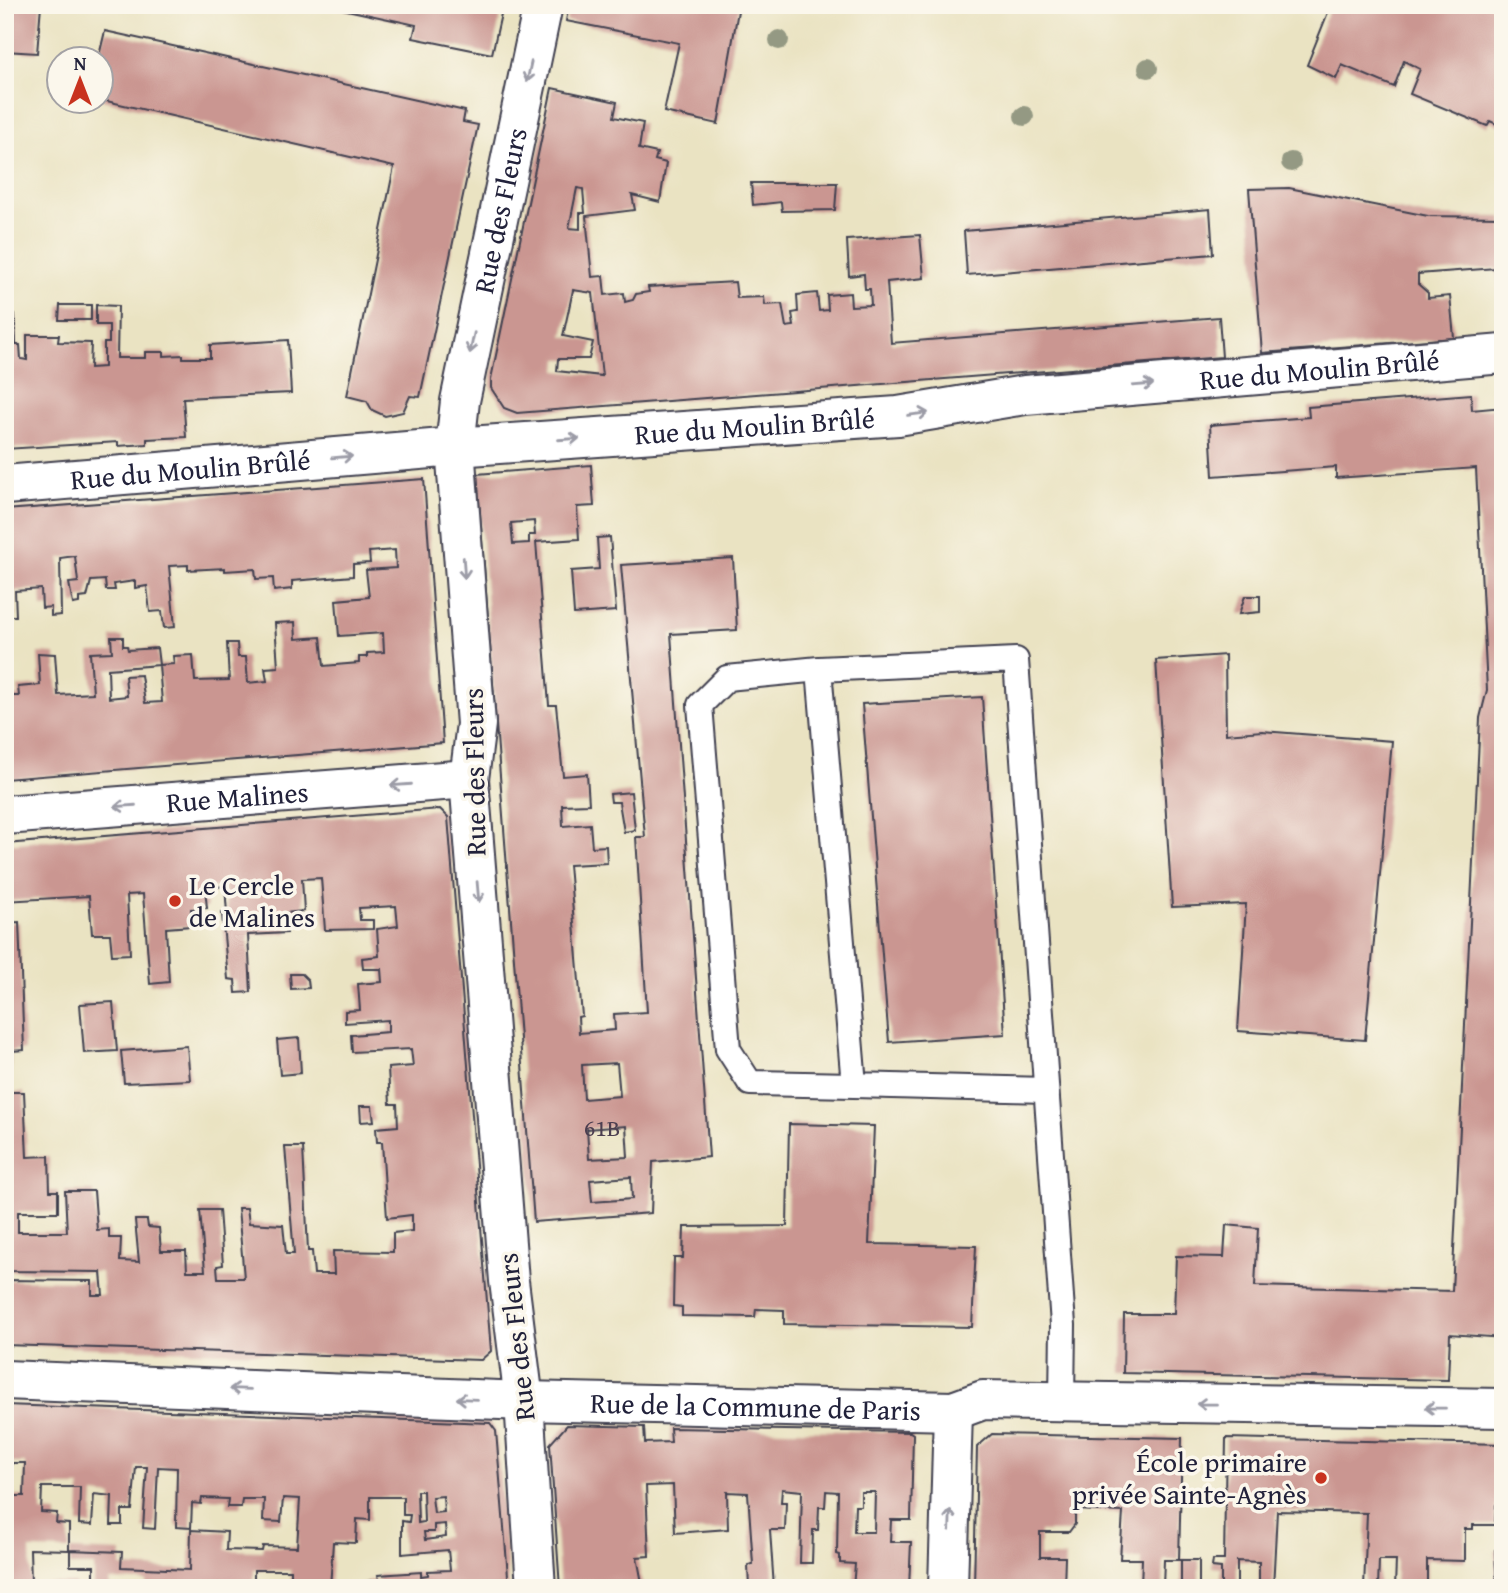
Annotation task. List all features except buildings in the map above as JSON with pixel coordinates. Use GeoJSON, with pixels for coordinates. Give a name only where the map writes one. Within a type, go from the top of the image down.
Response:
{"type":"FeatureCollection","features":[{"type":"Feature","properties":{"kind":"street","name":"Rue des Fleurs"},"geometry":{"type":"LineString","coordinates":[[536,1588],[524,1401],[510,1293],[469,779],[476,724],[455,447],[460,401],[543,5]]}},
{"type":"Feature","properties":{"kind":"street","name":"Rue du Moulin Brûlé"},"geometry":{"type":"LineString","coordinates":[[5,485],[455,447],[898,416],[1025,395],[1503,354]]}},
{"type":"Feature","properties":{"kind":"street","name":"Rue Malines"},"geometry":{"type":"LineString","coordinates":[[5,815],[469,779]]}},
{"type":"Feature","properties":{"kind":"street","name":"Rue de la Commune de Paris"},"geometry":{"type":"LineString","coordinates":[[5,1380],[524,1401],[953,1410],[983,1400],[1503,1408]]}},
{"type":"Feature","properties":{"kind":"street"},"geometry":{"type":"LineString","coordinates":[[948,1588],[953,1410]]}},
{"type":"Feature","properties":{"kind":"lane"},"geometry":{"type":"LineString","coordinates":[[1046,1090],[750,1083],[728,1049],[700,705],[727,677],[819,669],[1016,660],[1063,1325],[1062,1401]]}},
{"type":"Feature","properties":{"kind":"lane"},"geometry":{"type":"LineString","coordinates":[[819,669],[854,1085]]}},
{"type":"Feature","properties":{"kind":"place","name":"Le Cercle de Malines"},"geometry":{"type":"Point","coordinates":[175,901]}},
{"type":"Feature","properties":{"kind":"place","name":"École primaire privée Sainte-Agnès"},"geometry":{"type":"Point","coordinates":[1321,1478]}}]}
